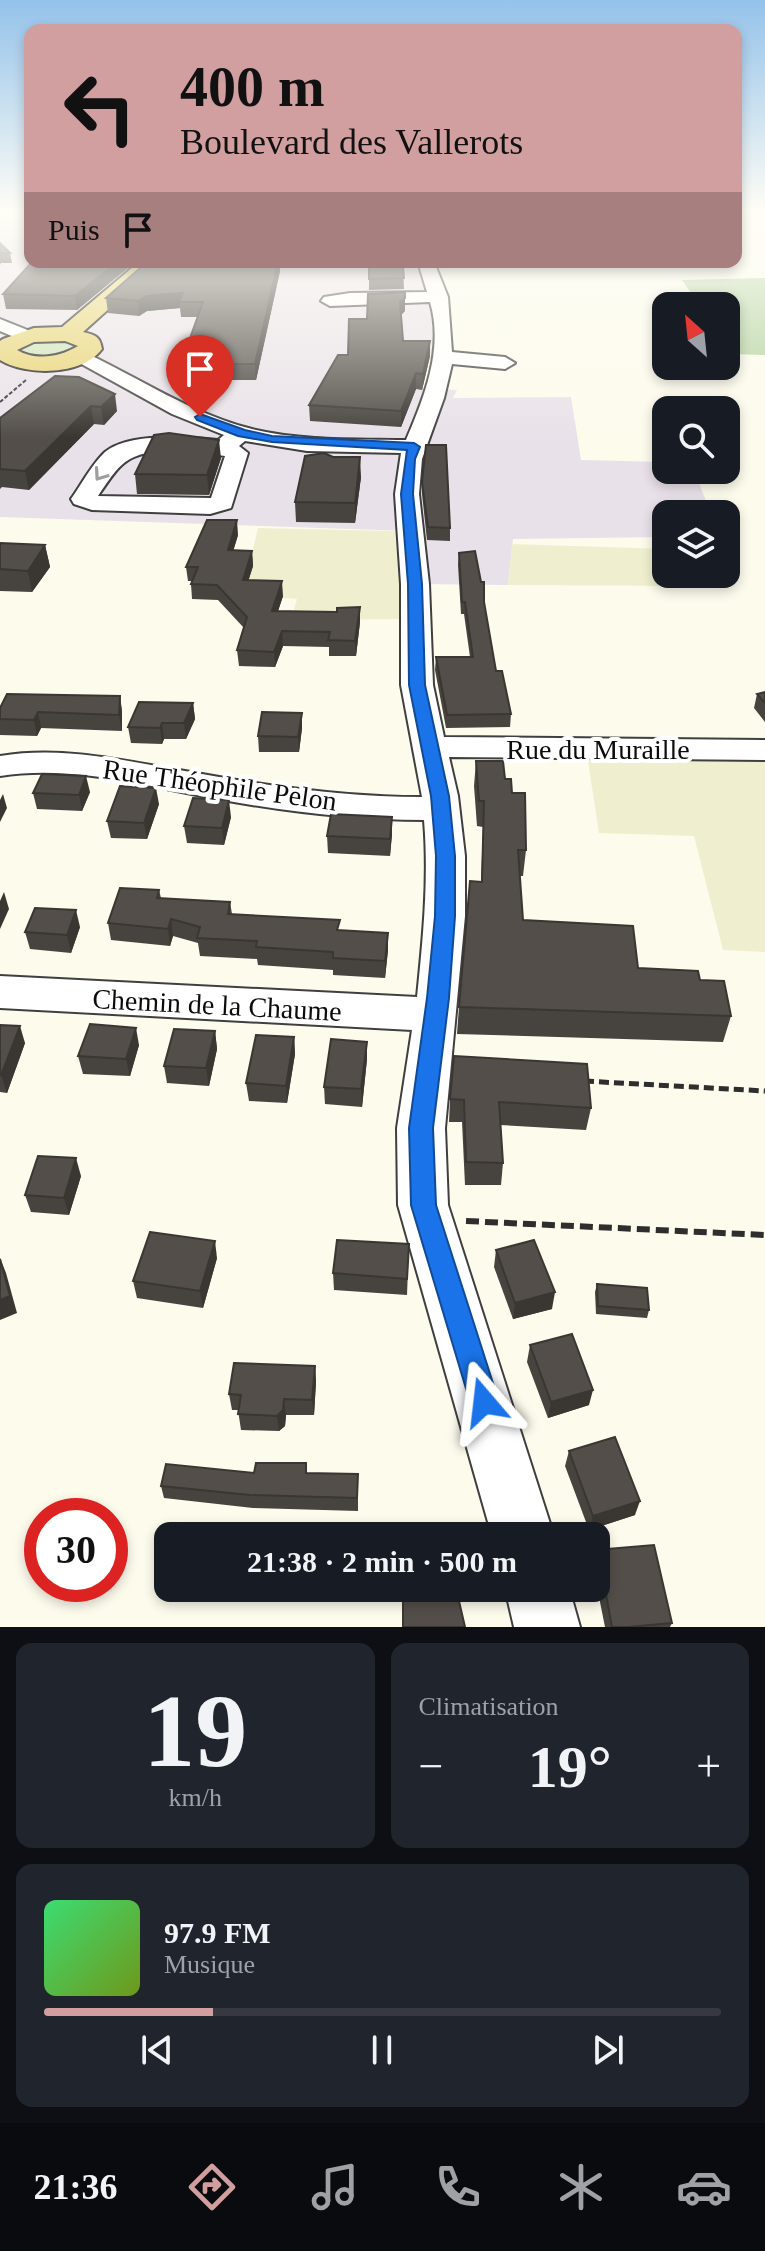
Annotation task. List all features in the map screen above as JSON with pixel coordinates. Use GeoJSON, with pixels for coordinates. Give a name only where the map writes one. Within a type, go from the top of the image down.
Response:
{"type":"FeatureCollection","features":[{"type":"Feature","properties":{"kind":"main road"},"geometry":{"type":"LineString","coordinates":[[67,334],[123,286]]}},
{"type":"Feature","properties":{"kind":"main road"},"geometry":{"type":"LineString","coordinates":[[67,334],[84,338],[91,345],[77,356],[20,379],[5,349],[28,337],[67,334]]}},
{"type":"Feature","properties":{"kind":"street"},"geometry":{"type":"LineString","coordinates":[[435,286],[439,297],[444,357],[434,398],[414,447],[408,478],[417,685],[431,747],[446,856],[445,916],[421,1128],[423,1205],[519,1522]]}},
{"type":"Feature","properties":{"kind":"street"},"geometry":{"type":"LineString","coordinates":[[330,301],[439,297]]}},
{"type":"Feature","properties":{"kind":"street"},"geometry":{"type":"LineString","coordinates":[[0,324],[28,337]]}},
{"type":"Feature","properties":{"kind":"street"},"geometry":{"type":"LineString","coordinates":[[77,356],[177,407],[242,433],[308,443],[414,447]]}},
{"type":"Feature","properties":{"kind":"street"},"geometry":{"type":"LineString","coordinates":[[444,357],[505,363]]}},
{"type":"Feature","properties":{"kind":"street"},"geometry":{"type":"LineString","coordinates":[[20,379],[80,378],[107,371]]}},
{"type":"Feature","properties":{"kind":"street"},"geometry":{"type":"LineString","coordinates":[[222,447],[237,453],[222,503],[210,507],[101,505],[83,499],[114,456],[143,446],[171,442],[222,447],[242,433]]}},
{"type":"Feature","properties":{"kind":"street","name":"Rue du Muraille"},"geometry":{"type":"LineString","coordinates":[[431,747],[765,750]]}},
{"type":"Feature","properties":{"kind":"street","name":"Rue Théophile Pelon"},"geometry":{"type":"LineString","coordinates":[[0,766],[41,762],[99,767],[295,799],[441,808]]}},
{"type":"Feature","properties":{"kind":"street","name":"Chemin de la Chaume"},"geometry":{"type":"LineString","coordinates":[[0,992],[435,1015]]}},
{"type":"Feature","properties":{"kind":"street"},"geometry":{"type":"LineString","coordinates":[[541,1602],[547,1627]]}},
{"type":"Feature","properties":{"kind":"path"},"geometry":{"type":"LineString","coordinates":[[568,1080],[765,1091]]}},
{"type":"Feature","properties":{"kind":"path"},"geometry":{"type":"LineString","coordinates":[[428,1219],[765,1235]]}},
{"type":"Feature","properties":{"kind":"shaded area"},"geometry":{"type":"Polygon","coordinates":[[[0,286],[423,286],[430,307],[435,354],[360,352],[341,384],[457,390],[453,398],[571,397],[581,460],[652,462],[652,484],[699,484],[706,500],[652,500],[652,537],[513,539],[508,585],[415,584],[408,531],[0,517],[0,286]]]}},
{"type":"Feature","properties":{"kind":"green space"},"geometry":{"type":"Polygon","coordinates":[[[686,286],[765,286],[765,355],[740,354],[740,292],[690,292],[686,286]]]}},
{"type":"Feature","properties":{"kind":"green space"},"geometry":{"type":"Polygon","coordinates":[[[32,340],[77,341],[80,348],[48,359],[16,353],[18,346],[32,340]]]}},
{"type":"Feature","properties":{"kind":"green space"},"geometry":{"type":"Polygon","coordinates":[[[258,528],[395,531],[403,619],[291,620],[297,599],[242,595],[258,528]]]}},
{"type":"Feature","properties":{"kind":"green space"},"geometry":{"type":"Polygon","coordinates":[[[512,544],[652,549],[652,586],[508,585],[512,544]]]}},
{"type":"Feature","properties":{"kind":"green space"},"geometry":{"type":"Polygon","coordinates":[[[587,755],[765,758],[765,952],[723,950],[694,836],[599,833],[587,755]]]}},
{"type":"Feature","properties":{"kind":"building"},"geometry":{"type":"Polygon","coordinates":[[[10,286],[87,286],[75,296],[3,294],[10,286]]]}},
{"type":"Feature","properties":{"kind":"building"},"geometry":{"type":"Polygon","coordinates":[[[120,286],[273,286],[255,364],[191,364],[199,341],[189,341],[203,302],[179,302],[183,293],[146,296],[138,301],[106,298],[120,286]]]}},
{"type":"Feature","properties":{"kind":"building"},"geometry":{"type":"Polygon","coordinates":[[[405,292],[405,298],[400,302],[403,341],[430,341],[423,374],[416,373],[401,411],[309,405],[338,355],[348,355],[349,319],[367,319],[368,294],[405,292]]]}},
{"type":"Feature","properties":{"kind":"building"},"geometry":{"type":"Polygon","coordinates":[[[55,376],[79,377],[115,394],[101,407],[91,406],[25,471],[0,469],[0,418],[55,376]]]}},
{"type":"Feature","properties":{"kind":"building"},"geometry":{"type":"Polygon","coordinates":[[[169,433],[219,440],[207,475],[135,474],[154,435],[169,433]]]}},
{"type":"Feature","properties":{"kind":"building"},"geometry":{"type":"Polygon","coordinates":[[[426,445],[446,445],[450,528],[428,527],[422,482],[426,445]]]}},
{"type":"Feature","properties":{"kind":"building"},"geometry":{"type":"Polygon","coordinates":[[[324,453],[333,457],[360,457],[355,503],[295,502],[305,456],[324,453]]]}},
{"type":"Feature","properties":{"kind":"building"},"geometry":{"type":"Polygon","coordinates":[[[207,520],[237,520],[228,550],[252,551],[243,580],[282,581],[272,611],[337,612],[337,608],[360,607],[355,641],[328,640],[330,632],[282,631],[274,652],[237,650],[247,617],[217,585],[191,584],[198,567],[186,567],[207,520]]]}},
{"type":"Feature","properties":{"kind":"building"},"geometry":{"type":"Polygon","coordinates":[[[0,543],[45,545],[28,571],[0,569],[0,543]]]}},
{"type":"Feature","properties":{"kind":"building"},"geometry":{"type":"Polygon","coordinates":[[[475,551],[481,582],[484,582],[484,602],[496,671],[502,671],[511,714],[447,715],[436,657],[473,657],[465,602],[462,602],[459,553],[475,551]]]}},
{"type":"Feature","properties":{"kind":"building"},"geometry":{"type":"Polygon","coordinates":[[[765,692],[765,703],[757,694],[765,692]]]}},
{"type":"Feature","properties":{"kind":"building"},"geometry":{"type":"Polygon","coordinates":[[[7,694],[120,696],[119,715],[38,712],[34,720],[0,719],[0,708],[7,694]]]}},
{"type":"Feature","properties":{"kind":"building"},"geometry":{"type":"Polygon","coordinates":[[[139,702],[193,703],[184,723],[162,723],[160,728],[128,727],[139,702]]]}},
{"type":"Feature","properties":{"kind":"building"},"geometry":{"type":"Polygon","coordinates":[[[262,712],[302,713],[298,737],[258,736],[262,712]]]}},
{"type":"Feature","properties":{"kind":"building"},"geometry":{"type":"Polygon","coordinates":[[[476,761],[503,761],[505,779],[511,779],[512,793],[525,793],[526,850],[518,850],[523,920],[633,926],[638,968],[698,971],[700,980],[724,981],[731,1016],[459,1007],[470,881],[482,882],[484,801],[479,801],[476,761]]]}},
{"type":"Feature","properties":{"kind":"building"},"geometry":{"type":"Polygon","coordinates":[[[42,774],[86,776],[79,795],[33,793],[42,774]]]}},
{"type":"Feature","properties":{"kind":"building"},"geometry":{"type":"Polygon","coordinates":[[[120,786],[156,788],[144,823],[107,821],[120,786]]]}},
{"type":"Feature","properties":{"kind":"building"},"geometry":{"type":"Polygon","coordinates":[[[193,798],[229,800],[222,828],[184,826],[193,798]]]}},
{"type":"Feature","properties":{"kind":"building"},"geometry":{"type":"Polygon","coordinates":[[[331,814],[392,817],[390,839],[327,836],[331,814]]]}},
{"type":"Feature","properties":{"kind":"building"},"geometry":{"type":"Polygon","coordinates":[[[120,888],[159,890],[157,898],[230,902],[228,914],[340,920],[337,930],[388,933],[385,961],[333,958],[333,952],[256,947],[257,941],[197,938],[200,927],[171,919],[168,929],[108,923],[120,888]]]}},
{"type":"Feature","properties":{"kind":"building"},"geometry":{"type":"Polygon","coordinates":[[[35,908],[76,910],[67,935],[25,932],[35,908]]]}},
{"type":"Feature","properties":{"kind":"building"},"geometry":{"type":"Polygon","coordinates":[[[90,1024],[136,1028],[126,1059],[78,1056],[90,1024]]]}},
{"type":"Feature","properties":{"kind":"building"},"geometry":{"type":"Polygon","coordinates":[[[0,1025],[20,1026],[1,1075],[0,1075],[0,1025]]]}},
{"type":"Feature","properties":{"kind":"building"},"geometry":{"type":"Polygon","coordinates":[[[174,1029],[215,1031],[206,1068],[164,1066],[174,1029]]]}},
{"type":"Feature","properties":{"kind":"building"},"geometry":{"type":"Polygon","coordinates":[[[256,1035],[294,1037],[286,1086],[246,1083],[256,1035]]]}},
{"type":"Feature","properties":{"kind":"building"},"geometry":{"type":"Polygon","coordinates":[[[331,1039],[367,1042],[361,1089],[324,1087],[331,1039]]]}},
{"type":"Feature","properties":{"kind":"building"},"geometry":{"type":"Polygon","coordinates":[[[454,1056],[587,1064],[591,1108],[499,1102],[503,1163],[466,1162],[464,1100],[450,1099],[454,1056]]]}},
{"type":"Feature","properties":{"kind":"building"},"geometry":{"type":"Polygon","coordinates":[[[38,1156],[76,1158],[64,1198],[25,1195],[38,1156]]]}},
{"type":"Feature","properties":{"kind":"building"},"geometry":{"type":"Polygon","coordinates":[[[150,1232],[215,1241],[200,1291],[133,1281],[150,1232]]]}},
{"type":"Feature","properties":{"kind":"building"},"geometry":{"type":"Polygon","coordinates":[[[337,1240],[409,1244],[407,1279],[333,1273],[337,1240]]]}},
{"type":"Feature","properties":{"kind":"building"},"geometry":{"type":"Polygon","coordinates":[[[534,1240],[555,1292],[515,1303],[496,1250],[534,1240]]]}},
{"type":"Feature","properties":{"kind":"building"},"geometry":{"type":"Polygon","coordinates":[[[0,1259],[10,1296],[0,1300],[0,1259]]]}},
{"type":"Feature","properties":{"kind":"building"},"geometry":{"type":"Polygon","coordinates":[[[597,1284],[647,1288],[649,1310],[598,1306],[597,1284]]]}},
{"type":"Feature","properties":{"kind":"building"},"geometry":{"type":"Polygon","coordinates":[[[572,1334],[593,1390],[551,1402],[530,1345],[572,1334]]]}},
{"type":"Feature","properties":{"kind":"building"},"geometry":{"type":"Polygon","coordinates":[[[234,1363],[315,1366],[312,1400],[284,1399],[283,1410],[277,1416],[238,1414],[241,1395],[229,1394],[234,1363]]]}},
{"type":"Feature","properties":{"kind":"building"},"geometry":{"type":"Polygon","coordinates":[[[615,1437],[640,1501],[593,1516],[569,1451],[615,1437]]]}},
{"type":"Feature","properties":{"kind":"building"},"geometry":{"type":"Polygon","coordinates":[[[256,1463],[306,1463],[306,1473],[358,1474],[357,1498],[250,1495],[161,1486],[166,1464],[254,1473],[256,1463]]]}},
{"type":"Feature","properties":{"kind":"building"},"geometry":{"type":"Polygon","coordinates":[[[654,1545],[672,1623],[612,1627],[607,1602],[610,1602],[610,1549],[654,1545]]]}},
{"type":"Feature","properties":{"kind":"building"},"geometry":{"type":"Polygon","coordinates":[[[403,1602],[459,1602],[465,1627],[403,1627],[403,1602]]]}},
{"type":"Feature","properties":{"kind":"route"},"geometry":{"type":"LineString","coordinates":[[200,417],[242,433],[272,439],[414,447],[407,494],[415,584],[417,685],[440,796],[446,856],[438,998],[421,1128],[423,1205],[484,1402]]}}]}
